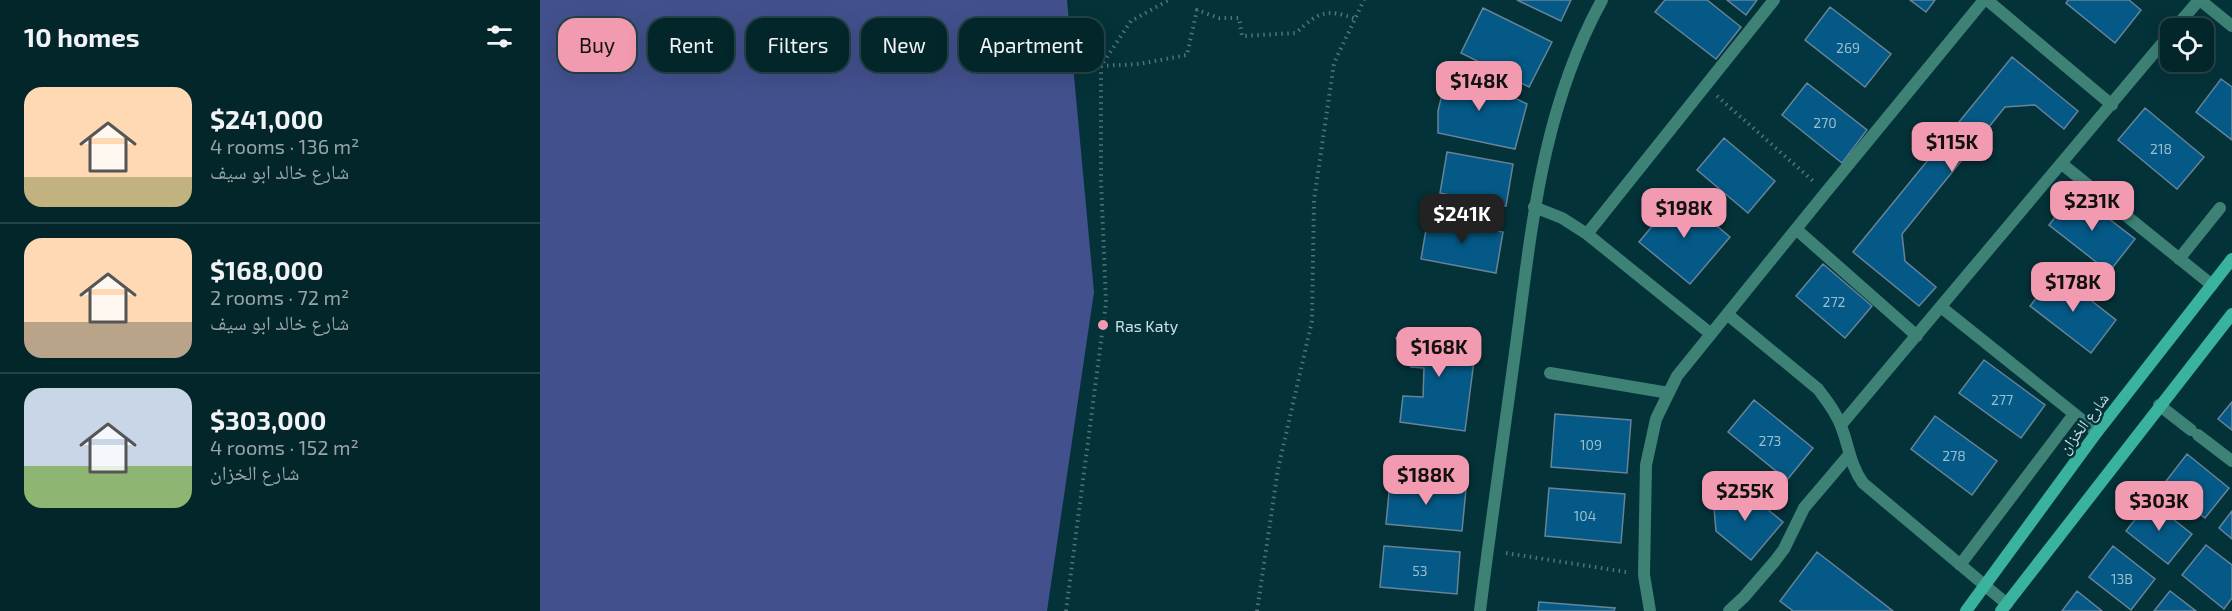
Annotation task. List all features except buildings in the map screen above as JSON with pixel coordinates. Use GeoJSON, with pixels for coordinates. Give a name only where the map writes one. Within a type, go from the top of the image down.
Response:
{"type":"FeatureCollection","features":[{"type":"Feature","properties":{"kind":"main road","name":"شارع الخزان"},"geometry":{"type":"LineString","coordinates":[[1966,611],[2097,432],[2232,259]]}},
{"type":"Feature","properties":{"kind":"main road"},"geometry":{"type":"LineString","coordinates":[[2004,608],[2159,405],[2232,314]]}},
{"type":"Feature","properties":{"kind":"street"},"geometry":{"type":"LineString","coordinates":[[1480,611],[1534,207],[1551,124],[1564,83],[1580,43],[1602,0]]}},
{"type":"Feature","properties":{"kind":"street"},"geometry":{"type":"LineString","coordinates":[[1587,234],[1774,0]]}},
{"type":"Feature","properties":{"kind":"street"},"geometry":{"type":"LineString","coordinates":[[1650,611],[1644,574],[1646,465],[1656,418],[1677,376],[1986,0],[2112,105]]}},
{"type":"Feature","properties":{"kind":"street"},"geometry":{"type":"LineString","coordinates":[[2184,18],[2199,0],[2232,26]]}},
{"type":"Feature","properties":{"kind":"street"},"geometry":{"type":"LineString","coordinates":[[1841,425],[2160,46]]}},
{"type":"Feature","properties":{"kind":"street"},"geometry":{"type":"LineString","coordinates":[[2062,164],[2212,285]]}},
{"type":"Feature","properties":{"kind":"street"},"geometry":{"type":"LineString","coordinates":[[1534,207],[1562,218],[1587,234],[1711,334]]}},
{"type":"Feature","properties":{"kind":"street"},"geometry":{"type":"LineString","coordinates":[[2180,259],[2220,208]]}},
{"type":"Feature","properties":{"kind":"street"},"geometry":{"type":"LineString","coordinates":[[1797,230],[1917,336]]}},
{"type":"Feature","properties":{"kind":"street"},"geometry":{"type":"LineString","coordinates":[[1941,307],[2097,432]]}},
{"type":"Feature","properties":{"kind":"street"},"geometry":{"type":"LineString","coordinates":[[1727,314],[1818,389],[1829,402],[1841,425],[1849,455],[1858,476],[1870,490],[1985,586],[2004,608]]}},
{"type":"Feature","properties":{"kind":"street"},"geometry":{"type":"LineString","coordinates":[[1550,373],[1669,393]]}},
{"type":"Feature","properties":{"kind":"street"},"geometry":{"type":"LineString","coordinates":[[2159,405],[2232,462]]}},
{"type":"Feature","properties":{"kind":"street"},"geometry":{"type":"LineString","coordinates":[[1960,565],[2074,414]]}},
{"type":"Feature","properties":{"kind":"street"},"geometry":{"type":"LineString","coordinates":[[1729,611],[1775,561],[1792,535],[1804,508],[1849,455]]}},
{"type":"Feature","properties":{"kind":"path"},"geometry":{"type":"LineString","coordinates":[[1104,62],[1131,21],[1169,0]]}},
{"type":"Feature","properties":{"kind":"path"},"geometry":{"type":"LineString","coordinates":[[1257,611],[1278,469],[1312,321],[1314,200],[1334,63],[1364,0]]}},
{"type":"Feature","properties":{"kind":"path"},"geometry":{"type":"LineString","coordinates":[[1104,66],[1139,64],[1187,55],[1197,10],[1219,18],[1239,18],[1242,36],[1296,33],[1313,17],[1336,12],[1356,19]]}},
{"type":"Feature","properties":{"kind":"path"},"geometry":{"type":"LineString","coordinates":[[1066,611],[1106,303],[1101,181],[1101,72]]}},
{"type":"Feature","properties":{"kind":"path"},"geometry":{"type":"LineString","coordinates":[[1705,86],[1826,192]]}},
{"type":"Feature","properties":{"kind":"path"},"geometry":{"type":"LineString","coordinates":[[1488,550],[1644,574]]}},
{"type":"Feature","properties":{"kind":"water"},"geometry":{"type":"Polygon","coordinates":[[[540,0],[1067,0],[1069,18],[959,18],[959,72],[1074,72],[1094,292],[1047,611],[540,611],[540,0]]]}},
{"type":"Feature","properties":{"kind":"place","name":"Ras Katy"},"geometry":{"type":"Point","coordinates":[1103,325]}}]}
